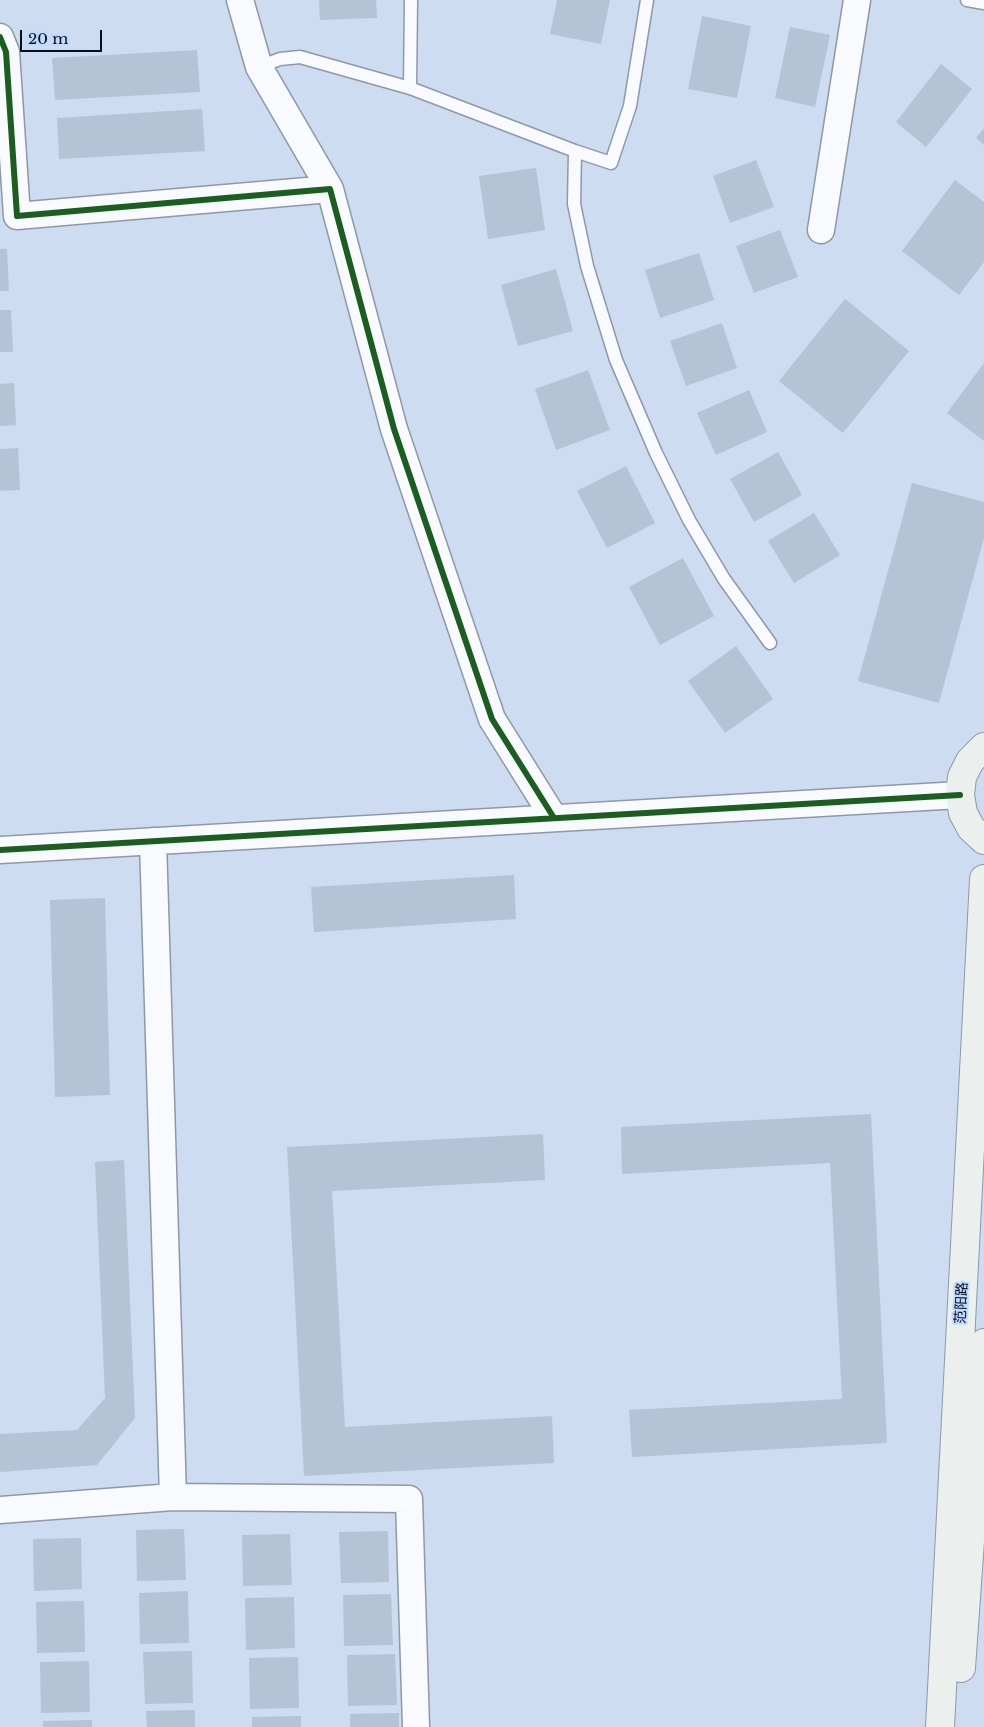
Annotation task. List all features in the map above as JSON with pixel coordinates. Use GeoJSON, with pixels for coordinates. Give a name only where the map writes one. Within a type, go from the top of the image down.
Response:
{"type":"FeatureCollection","features":[{"type":"Feature","properties":{"kind":"street"},"geometry":{"type":"LineString","coordinates":[[240,0],[258,67],[330,189],[394,429],[492,719],[554,818]]}},
{"type":"Feature","properties":{"kind":"street"},"geometry":{"type":"LineString","coordinates":[[821,230],[857,0]]}},
{"type":"Feature","properties":{"kind":"street"},"geometry":{"type":"LineString","coordinates":[[0,37],[6,52],[9,216],[330,189]]}},
{"type":"Feature","properties":{"kind":"street"},"geometry":{"type":"LineString","coordinates":[[984,748],[970,761],[962,777],[960,795],[963,813],[971,828],[984,840]]}},
{"type":"Feature","properties":{"kind":"street"},"geometry":{"type":"LineString","coordinates":[[0,850],[960,795]]}},
{"type":"Feature","properties":{"kind":"street"},"geometry":{"type":"LineString","coordinates":[[153,841],[173,1497]]}},
{"type":"Feature","properties":{"kind":"street","name":"范阳路"},"geometry":{"type":"LineString","coordinates":[[940,1727],[984,879]]}},
{"type":"Feature","properties":{"kind":"street"},"geometry":{"type":"LineString","coordinates":[[957,1727],[984,1343]]}},
{"type":"Feature","properties":{"kind":"street"},"geometry":{"type":"LineString","coordinates":[[0,1510],[173,1497],[409,1499],[416,1727]]}},
{"type":"Feature","properties":{"kind":"lane"},"geometry":{"type":"LineString","coordinates":[[410,88],[411,0]]}},
{"type":"Feature","properties":{"kind":"lane"},"geometry":{"type":"LineString","coordinates":[[258,67],[280,59],[300,57],[410,88],[611,163],[630,106],[647,0]]}},
{"type":"Feature","properties":{"kind":"lane"},"geometry":{"type":"LineString","coordinates":[[967,0],[984,3]]}},
{"type":"Feature","properties":{"kind":"lane"},"geometry":{"type":"LineString","coordinates":[[575,151],[574,204],[587,266],[616,360],[656,453],[689,520],[724,579],[770,643]]}},
{"type":"Feature","properties":{"kind":"building"},"geometry":{"type":"Polygon","coordinates":[[[319,0],[376,0],[377,18],[320,20],[319,0]]]}},
{"type":"Feature","properties":{"kind":"building"},"geometry":{"type":"Polygon","coordinates":[[[557,0],[610,0],[601,44],[550,34],[557,0]]]}},
{"type":"Feature","properties":{"kind":"building"},"geometry":{"type":"Polygon","coordinates":[[[702,16],[751,26],[737,98],[688,89],[702,16]]]}},
{"type":"Feature","properties":{"kind":"building"},"geometry":{"type":"Polygon","coordinates":[[[790,27],[830,35],[815,107],[775,98],[790,27]]]}},
{"type":"Feature","properties":{"kind":"building"},"geometry":{"type":"Polygon","coordinates":[[[197,50],[200,92],[55,100],[52,58],[197,50]]]}},
{"type":"Feature","properties":{"kind":"building"},"geometry":{"type":"Polygon","coordinates":[[[941,64],[972,89],[926,147],[896,122],[941,64]]]}},
{"type":"Feature","properties":{"kind":"building"},"geometry":{"type":"Polygon","coordinates":[[[202,109],[205,151],[59,159],[57,118],[202,109]]]}},
{"type":"Feature","properties":{"kind":"building"},"geometry":{"type":"Polygon","coordinates":[[[984,128],[984,145],[976,138],[984,128]]]}},
{"type":"Feature","properties":{"kind":"building"},"geometry":{"type":"Polygon","coordinates":[[[756,160],[774,207],[730,223],[713,176],[756,160]]]}},
{"type":"Feature","properties":{"kind":"building"},"geometry":{"type":"Polygon","coordinates":[[[536,168],[545,230],[488,239],[479,176],[536,168]]]}},
{"type":"Feature","properties":{"kind":"building"},"geometry":{"type":"Polygon","coordinates":[[[955,180],[984,202],[984,262],[959,295],[902,251],[955,180]]]}},
{"type":"Feature","properties":{"kind":"building"},"geometry":{"type":"Polygon","coordinates":[[[780,230],[798,277],[754,293],[736,246],[780,230]]]}},
{"type":"Feature","properties":{"kind":"building"},"geometry":{"type":"Polygon","coordinates":[[[0,249],[7,249],[9,291],[0,291],[0,249]]]}},
{"type":"Feature","properties":{"kind":"building"},"geometry":{"type":"Polygon","coordinates":[[[699,253],[714,300],[660,318],[645,270],[699,253]]]}},
{"type":"Feature","properties":{"kind":"building"},"geometry":{"type":"Polygon","coordinates":[[[556,269],[573,331],[518,346],[501,285],[556,269]]]}},
{"type":"Feature","properties":{"kind":"building"},"geometry":{"type":"Polygon","coordinates":[[[845,299],[909,351],[843,433],[779,381],[845,299]]]}},
{"type":"Feature","properties":{"kind":"building"},"geometry":{"type":"Polygon","coordinates":[[[0,310],[11,310],[13,352],[0,352],[0,310]]]}},
{"type":"Feature","properties":{"kind":"building"},"geometry":{"type":"Polygon","coordinates":[[[722,323],[737,368],[686,386],[670,341],[722,323]]]}},
{"type":"Feature","properties":{"kind":"building"},"geometry":{"type":"Polygon","coordinates":[[[984,363],[984,441],[947,413],[984,363]]]}},
{"type":"Feature","properties":{"kind":"building"},"geometry":{"type":"Polygon","coordinates":[[[588,370],[610,430],[556,450],[535,389],[588,370]]]}},
{"type":"Feature","properties":{"kind":"building"},"geometry":{"type":"Polygon","coordinates":[[[14,383],[16,425],[0,426],[0,384],[14,383]]]}},
{"type":"Feature","properties":{"kind":"building"},"geometry":{"type":"Polygon","coordinates":[[[749,390],[767,432],[716,455],[697,413],[749,390]]]}},
{"type":"Feature","properties":{"kind":"building"},"geometry":{"type":"Polygon","coordinates":[[[18,448],[20,490],[0,491],[0,449],[18,448]]]}},
{"type":"Feature","properties":{"kind":"building"},"geometry":{"type":"Polygon","coordinates":[[[778,452],[802,495],[754,522],[730,479],[778,452]]]}},
{"type":"Feature","properties":{"kind":"building"},"geometry":{"type":"Polygon","coordinates":[[[626,466],[655,523],[607,548],[577,491],[626,466]]]}},
{"type":"Feature","properties":{"kind":"building"},"geometry":{"type":"Polygon","coordinates":[[[912,483],[984,502],[984,538],[939,703],[858,681],[912,483]]]}},
{"type":"Feature","properties":{"kind":"building"},"geometry":{"type":"Polygon","coordinates":[[[814,513],[840,555],[794,583],[768,541],[814,513]]]}},
{"type":"Feature","properties":{"kind":"building"},"geometry":{"type":"Polygon","coordinates":[[[683,558],[714,616],[660,645],[629,587],[683,558]]]}},
{"type":"Feature","properties":{"kind":"building"},"geometry":{"type":"Polygon","coordinates":[[[736,646],[773,699],[725,733],[688,681],[736,646]]]}},
{"type":"Feature","properties":{"kind":"building"},"geometry":{"type":"Polygon","coordinates":[[[514,875],[516,919],[314,932],[311,887],[514,875]]]}},
{"type":"Feature","properties":{"kind":"building"},"geometry":{"type":"Polygon","coordinates":[[[105,898],[110,1095],[55,1097],[50,900],[105,898]]]}},
{"type":"Feature","properties":{"kind":"building"},"geometry":{"type":"Polygon","coordinates":[[[871,1114],[887,1443],[632,1457],[629,1410],[842,1399],[830,1163],[622,1174],[621,1127],[871,1114]]]}},
{"type":"Feature","properties":{"kind":"building"},"geometry":{"type":"Polygon","coordinates":[[[543,1134],[545,1180],[332,1191],[345,1427],[552,1416],[554,1463],[304,1476],[287,1147],[543,1134]]]}},
{"type":"Feature","properties":{"kind":"building"},"geometry":{"type":"Polygon","coordinates":[[[124,1160],[135,1418],[97,1465],[0,1472],[0,1434],[77,1430],[105,1398],[95,1162],[124,1160]]]}},
{"type":"Feature","properties":{"kind":"building"},"geometry":{"type":"Polygon","coordinates":[[[184,1529],[186,1580],[137,1581],[136,1530],[184,1529]]]}},
{"type":"Feature","properties":{"kind":"building"},"geometry":{"type":"Polygon","coordinates":[[[388,1531],[389,1582],[341,1583],[339,1532],[388,1531]]]}},
{"type":"Feature","properties":{"kind":"building"},"geometry":{"type":"Polygon","coordinates":[[[290,1534],[292,1585],[243,1586],[242,1535],[290,1534]]]}},
{"type":"Feature","properties":{"kind":"building"},"geometry":{"type":"Polygon","coordinates":[[[81,1538],[82,1589],[34,1591],[33,1539],[81,1538]]]}},
{"type":"Feature","properties":{"kind":"building"},"geometry":{"type":"Polygon","coordinates":[[[188,1591],[189,1643],[140,1644],[139,1593],[188,1591]]]}},
{"type":"Feature","properties":{"kind":"building"},"geometry":{"type":"Polygon","coordinates":[[[391,1594],[393,1645],[344,1646],[343,1595],[391,1594]]]}},
{"type":"Feature","properties":{"kind":"building"},"geometry":{"type":"Polygon","coordinates":[[[294,1597],[295,1648],[246,1650],[245,1598],[294,1597]]]}},
{"type":"Feature","properties":{"kind":"building"},"geometry":{"type":"Polygon","coordinates":[[[84,1601],[85,1652],[37,1653],[36,1602],[84,1601]]]}},
{"type":"Feature","properties":{"kind":"building"},"geometry":{"type":"Polygon","coordinates":[[[192,1651],[193,1703],[145,1704],[143,1652],[192,1651]]]}},
{"type":"Feature","properties":{"kind":"building"},"geometry":{"type":"Polygon","coordinates":[[[395,1654],[397,1705],[348,1706],[347,1655],[395,1654]]]}},
{"type":"Feature","properties":{"kind":"building"},"geometry":{"type":"Polygon","coordinates":[[[298,1657],[299,1708],[250,1709],[249,1658],[298,1657]]]}},
{"type":"Feature","properties":{"kind":"building"},"geometry":{"type":"Polygon","coordinates":[[[89,1661],[90,1712],[41,1713],[40,1662],[89,1661]]]}},
{"type":"Feature","properties":{"kind":"building"},"geometry":{"type":"Polygon","coordinates":[[[195,1710],[195,1727],[147,1727],[146,1711],[195,1710]]]}},
{"type":"Feature","properties":{"kind":"building"},"geometry":{"type":"Polygon","coordinates":[[[399,1713],[399,1727],[350,1727],[350,1714],[399,1713]]]}},
{"type":"Feature","properties":{"kind":"building"},"geometry":{"type":"Polygon","coordinates":[[[301,1716],[301,1727],[252,1727],[252,1717],[301,1716]]]}},
{"type":"Feature","properties":{"kind":"building"},"geometry":{"type":"Polygon","coordinates":[[[92,1720],[92,1727],[43,1727],[43,1721],[92,1720]]]}},
{"type":"Feature","properties":{"kind":"cycle path"},"geometry":{"type":"LineString","coordinates":[[0,37],[6,52],[17,216],[330,189],[394,429],[492,719],[554,818]]}},
{"type":"Feature","properties":{"kind":"cycle path"},"geometry":{"type":"LineString","coordinates":[[0,850],[960,795]]}}]}
